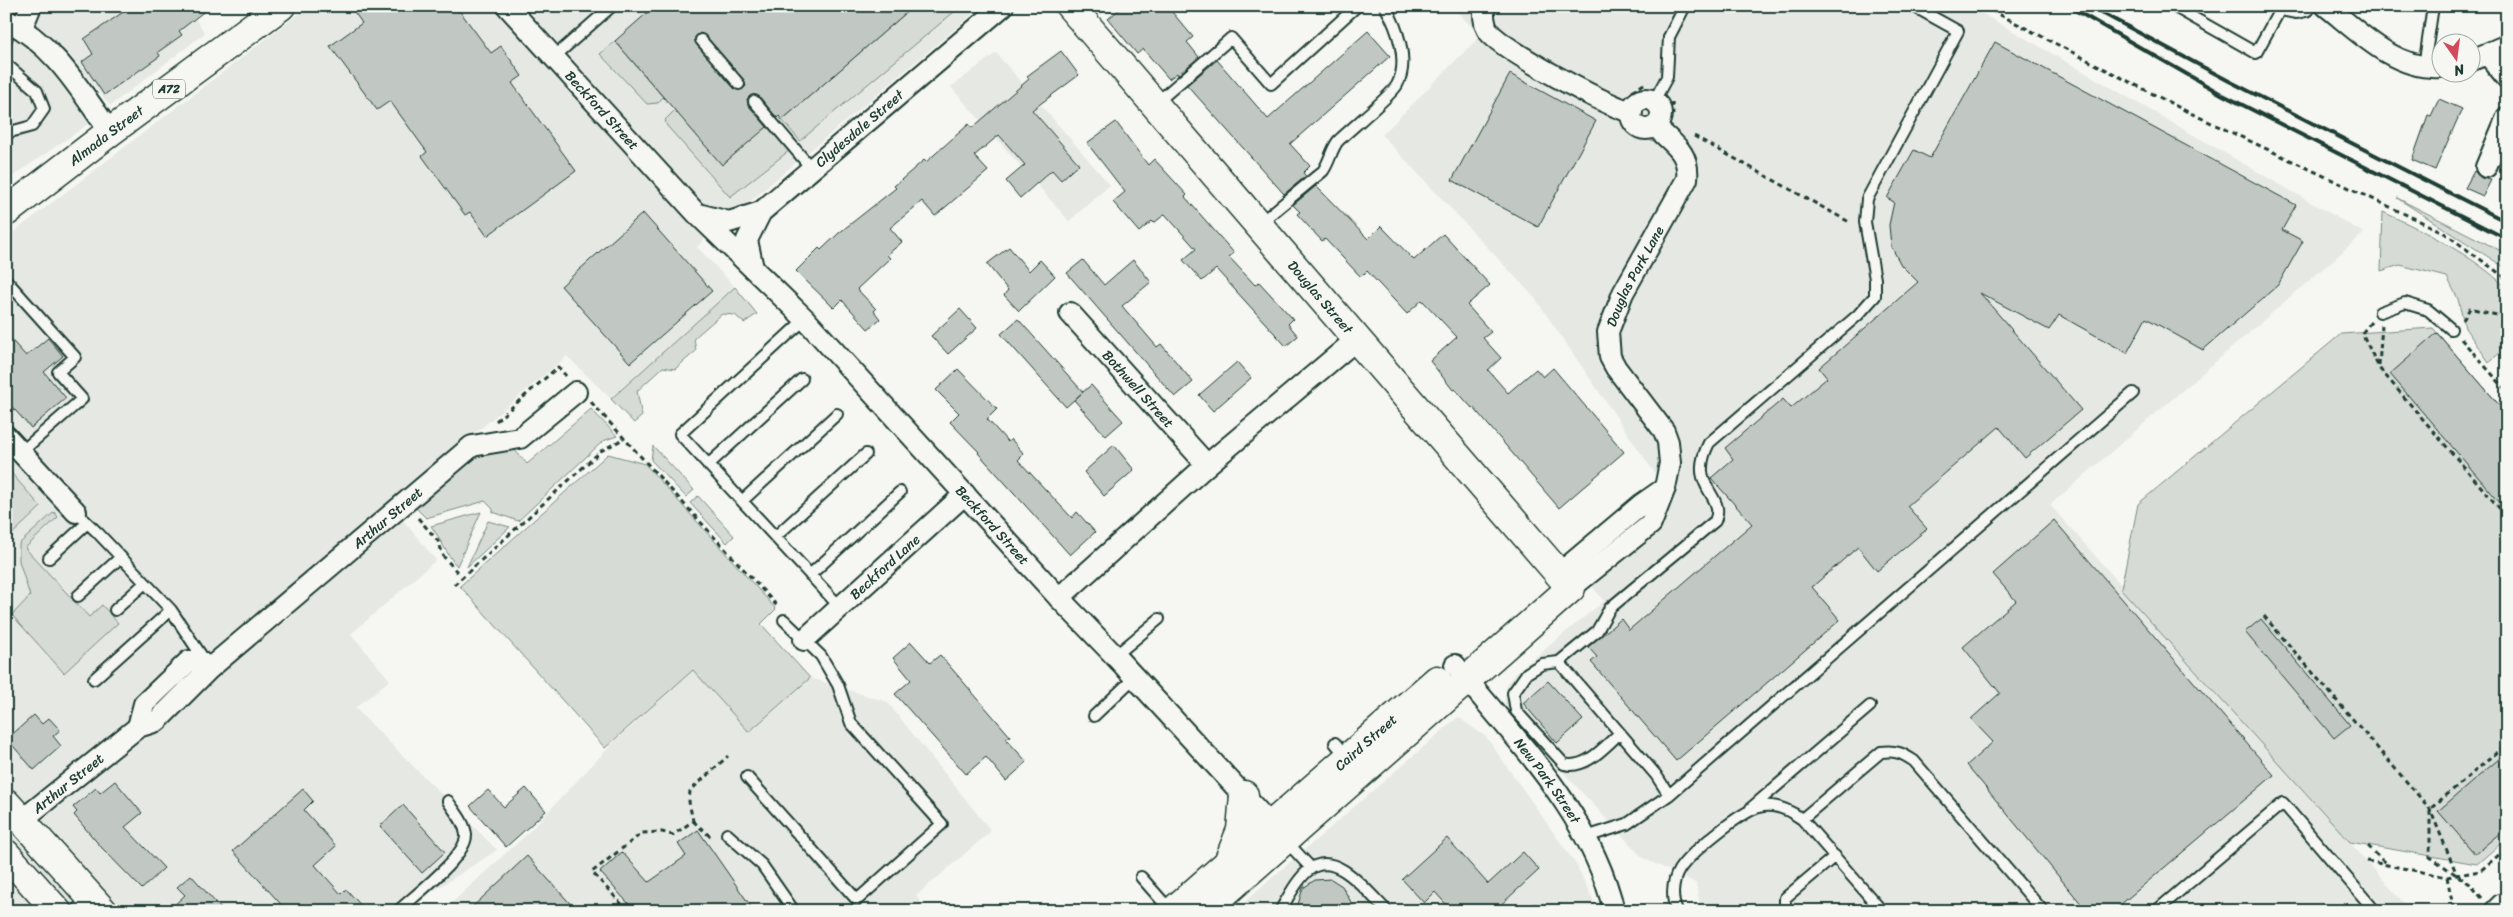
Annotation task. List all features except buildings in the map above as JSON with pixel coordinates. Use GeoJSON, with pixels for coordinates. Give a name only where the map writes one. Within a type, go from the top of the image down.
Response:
{"type":"FeatureCollection","features":[{"type":"Feature","properties":{"kind":"street"},"geometry":{"type":"LineString","coordinates":[[31,6],[12,28],[57,57],[110,132]]}},
{"type":"Feature","properties":{"kind":"street","name":"Beckford Street"},"geometry":{"type":"LineString","coordinates":[[507,6],[696,214],[805,319],[1059,598],[1135,676],[1278,832]]}},
{"type":"Feature","properties":{"kind":"street","name":"Clydesdale Street"},"geometry":{"type":"LineString","coordinates":[[753,268],[747,240],[761,212],[1003,6]]}},
{"type":"Feature","properties":{"kind":"street","name":"Douglas Street"},"geometry":{"type":"LineString","coordinates":[[1070,6],[1565,581]]}},
{"type":"Feature","properties":{"kind":"street"},"geometry":{"type":"LineString","coordinates":[[2286,6],[2296,8],[2305,6]]}},
{"type":"Feature","properties":{"kind":"street"},"geometry":{"type":"LineString","coordinates":[[2326,6],[2392,56],[2430,66]]}},
{"type":"Feature","properties":{"kind":"street","name":"Douglas Park Lane"},"geometry":{"type":"LineString","coordinates":[[1484,7],[1485,23],[1488,31],[1512,50],[1608,104],[1632,112],[1637,125],[1646,128],[1654,126],[1682,150],[1687,166],[1687,179],[1623,293],[1611,321],[1608,344],[1616,368],[1664,431],[1668,442],[1670,463],[1665,488],[1642,504],[1565,581]]}},
{"type":"Feature","properties":{"kind":"street","name":"Almada Street"},"geometry":{"type":"LineString","coordinates":[[6,212],[266,11]]}},
{"type":"Feature","properties":{"kind":"street"},"geometry":{"type":"LineString","coordinates":[[2480,58],[2507,45]]}},
{"type":"Feature","properties":{"kind":"street"},"geometry":{"type":"LineString","coordinates":[[2480,59],[2507,78]]}},
{"type":"Feature","properties":{"kind":"street"},"geometry":{"type":"LineString","coordinates":[[1632,112],[1640,101],[1663,99],[1659,122],[1654,126]]}},
{"type":"Feature","properties":{"kind":"street"},"geometry":{"type":"LineString","coordinates":[[2486,167],[2507,117]]}},
{"type":"Feature","properties":{"kind":"street"},"geometry":{"type":"LineString","coordinates":[[696,214],[729,222],[761,212]]}},
{"type":"Feature","properties":{"kind":"street","name":"Bothwell Street"},"geometry":{"type":"LineString","coordinates":[[1070,313],[1207,465]]}},
{"type":"Feature","properties":{"kind":"street"},"geometry":{"type":"LineString","coordinates":[[1059,598],[1207,465],[1357,339]]}},
{"type":"Feature","properties":{"kind":"street","name":"Arthur Street"},"geometry":{"type":"LineString","coordinates":[[14,811],[138,727],[144,704],[189,661],[198,661],[210,668],[406,504],[472,446],[520,438],[577,389]]}},
{"type":"Feature","properties":{"kind":"street"},"geometry":{"type":"LineString","coordinates":[[6,436],[81,518]]}},
{"type":"Feature","properties":{"kind":"street","name":"Beckford Lane"},"geometry":{"type":"LineString","coordinates":[[804,640],[965,494]]}},
{"type":"Feature","properties":{"kind":"street","name":"Caird Street"},"geometry":{"type":"LineString","coordinates":[[1172,911],[1227,864],[1278,832],[1565,581]]}},
{"type":"Feature","properties":{"kind":"street","name":"Caird Street"},"geometry":{"type":"LineString","coordinates":[[1204,911],[1278,832],[1341,751],[1461,672]]}},
{"type":"Feature","properties":{"kind":"street","name":"New Park Street"},"geometry":{"type":"LineString","coordinates":[[1461,672],[1564,800],[1586,837],[1604,876],[1614,911]]}},
{"type":"Feature","properties":{"kind":"street"},"geometry":{"type":"LineString","coordinates":[[1227,864],[1241,830],[1244,795]]}},
{"type":"Feature","properties":{"kind":"street"},"geometry":{"type":"LineString","coordinates":[[14,811],[90,906]]}},
{"type":"Feature","properties":{"kind":"street"},"geometry":{"type":"LineString","coordinates":[[6,854],[57,911]]}},
{"type":"Feature","properties":{"kind":"lane"},"geometry":{"type":"LineString","coordinates":[[554,57],[612,6]]}},
{"type":"Feature","properties":{"kind":"lane"},"geometry":{"type":"LineString","coordinates":[[1154,104],[1231,38],[1271,84],[1357,6]]}},
{"type":"Feature","properties":{"kind":"lane"},"geometry":{"type":"LineString","coordinates":[[1258,225],[1323,171],[1329,163],[1338,141],[1397,86],[1402,56],[1399,37],[1385,6]]}},
{"type":"Feature","properties":{"kind":"lane"},"geometry":{"type":"LineString","coordinates":[[1663,99],[1667,78],[1670,37],[1685,6]]}},
{"type":"Feature","properties":{"kind":"lane"},"geometry":{"type":"LineString","coordinates":[[1620,733],[1582,764],[1572,766],[1564,764],[1516,712],[1512,693],[1527,673],[1542,664],[1559,662],[1597,631],[1610,608],[1715,521],[1718,515],[1717,505],[1706,489],[1701,471],[1702,456],[1709,443],[1870,304],[1875,296],[1876,287],[1866,231],[1866,205],[1872,188],[1958,31],[1913,6]]}},
{"type":"Feature","properties":{"kind":"lane"},"geometry":{"type":"LineString","coordinates":[[2173,6],[2256,53],[2282,6]]}},
{"type":"Feature","properties":{"kind":"lane"},"geometry":{"type":"LineString","coordinates":[[2433,6],[2433,32]]}},
{"type":"Feature","properties":{"kind":"lane"},"geometry":{"type":"LineString","coordinates":[[701,40],[740,84]]}},
{"type":"Feature","properties":{"kind":"lane"},"geometry":{"type":"LineString","coordinates":[[6,127],[10,132],[32,126],[44,108],[37,91],[7,67]]}},
{"type":"Feature","properties":{"kind":"lane"},"geometry":{"type":"LineString","coordinates":[[754,101],[812,169]]}},
{"type":"Feature","properties":{"kind":"lane"},"geometry":{"type":"LineString","coordinates":[[6,280],[75,357],[58,372],[82,399],[21,452]]}},
{"type":"Feature","properties":{"kind":"lane"},"geometry":{"type":"LineString","coordinates":[[2380,312],[2405,303],[2428,310],[2451,329]]}},
{"type":"Feature","properties":{"kind":"lane"},"geometry":{"type":"LineString","coordinates":[[805,319],[680,434],[840,608]]}},
{"type":"Feature","properties":{"kind":"lane"},"geometry":{"type":"LineString","coordinates":[[708,465],[802,379]]}},
{"type":"Feature","properties":{"kind":"lane"},"geometry":{"type":"LineString","coordinates":[[1586,837],[1626,824],[1668,795],[2133,393]]}},
{"type":"Feature","properties":{"kind":"lane"},"geometry":{"type":"LineString","coordinates":[[742,501],[837,414]]}},
{"type":"Feature","properties":{"kind":"lane"},"geometry":{"type":"LineString","coordinates":[[775,537],[866,454]]}},
{"type":"Feature","properties":{"kind":"lane"},"geometry":{"type":"LineString","coordinates":[[810,575],[900,492]]}},
{"type":"Feature","properties":{"kind":"lane"},"geometry":{"type":"LineString","coordinates":[[48,558],[81,518],[146,582],[171,610],[210,668]]}},
{"type":"Feature","properties":{"kind":"lane"},"geometry":{"type":"LineString","coordinates":[[78,596],[121,557]]}},
{"type":"Feature","properties":{"kind":"lane"},"geometry":{"type":"LineString","coordinates":[[115,610],[146,582]]}},
{"type":"Feature","properties":{"kind":"lane"},"geometry":{"type":"LineString","coordinates":[[94,679],[171,610]]}},
{"type":"Feature","properties":{"kind":"lane"},"geometry":{"type":"LineString","coordinates":[[1116,656],[1159,619]]}},
{"type":"Feature","properties":{"kind":"lane"},"geometry":{"type":"LineString","coordinates":[[747,777],[857,900],[942,824],[851,723],[838,685],[821,656],[784,620]]}},
{"type":"Feature","properties":{"kind":"lane"},"geometry":{"type":"LineString","coordinates":[[1559,662],[1656,775],[1668,795]]}},
{"type":"Feature","properties":{"kind":"lane"},"geometry":{"type":"LineString","coordinates":[[1094,716],[1135,676]]}},
{"type":"Feature","properties":{"kind":"lane"},"geometry":{"type":"LineString","coordinates":[[1677,911],[1673,895],[1679,871],[1700,850],[1870,706]]}},
{"type":"Feature","properties":{"kind":"lane"},"geometry":{"type":"LineString","coordinates":[[1802,820],[1881,752],[1893,750],[1904,754],[1914,761],[2043,911]]}},
{"type":"Feature","properties":{"kind":"lane"},"geometry":{"type":"LineString","coordinates":[[398,911],[454,859],[463,847],[466,835],[461,821],[448,801]]}},
{"type":"Feature","properties":{"kind":"lane"},"geometry":{"type":"LineString","coordinates":[[2156,911],[2283,803],[2375,911]]}},
{"type":"Feature","properties":{"kind":"lane"},"geometry":{"type":"LineString","coordinates":[[1749,810],[1764,806],[1778,807],[1791,811],[1802,820],[1835,856],[1882,911]]}},
{"type":"Feature","properties":{"kind":"lane"},"geometry":{"type":"LineString","coordinates":[[1278,832],[1311,868]]}},
{"type":"Feature","properties":{"kind":"lane"},"geometry":{"type":"LineString","coordinates":[[727,834],[762,865],[794,911]]}},
{"type":"Feature","properties":{"kind":"lane"},"geometry":{"type":"LineString","coordinates":[[1785,911],[1785,898],[1835,856]]}},
{"type":"Feature","properties":{"kind":"lane"},"geometry":{"type":"LineString","coordinates":[[1280,911],[1311,868],[1321,864],[1337,865],[1386,911]]}},
{"type":"Feature","properties":{"kind":"lane"},"geometry":{"type":"LineString","coordinates":[[1141,877],[1172,911]]}},
{"type":"Feature","properties":{"kind":"lane"},"geometry":{"type":"LineString","coordinates":[[2491,909],[2499,900]]}},
{"type":"Feature","properties":{"kind":"path"},"geometry":{"type":"LineString","coordinates":[[1983,6],[2184,110],[2443,232],[2507,279]]}},
{"type":"Feature","properties":{"kind":"path"},"geometry":{"type":"LineString","coordinates":[[1663,99],[1674,120]]}},
{"type":"Feature","properties":{"kind":"path"},"geometry":{"type":"LineString","coordinates":[[1685,131],[1866,231]]}},
{"type":"Feature","properties":{"kind":"path"},"geometry":{"type":"LineString","coordinates":[[2507,318],[2470,308],[2461,322],[2451,329],[2507,391]]}},
{"type":"Feature","properties":{"kind":"path"},"geometry":{"type":"LineString","coordinates":[[2379,368],[2382,331],[2380,312]]}},
{"type":"Feature","properties":{"kind":"path"},"geometry":{"type":"LineString","coordinates":[[2380,312],[2362,333],[2379,368],[2507,517]]}},
{"type":"Feature","properties":{"kind":"path"},"geometry":{"type":"LineString","coordinates":[[494,423],[558,367],[626,438],[778,605],[784,620]]}},
{"type":"Feature","properties":{"kind":"path"},"geometry":{"type":"LineString","coordinates":[[454,585],[601,451],[626,438]]}},
{"type":"Feature","properties":{"kind":"path"},"geometry":{"type":"LineString","coordinates":[[406,504],[438,541],[444,557],[458,573]]}},
{"type":"Feature","properties":{"kind":"path"},"geometry":{"type":"LineString","coordinates":[[2264,616],[2430,809],[2457,875]]}},
{"type":"Feature","properties":{"kind":"path"},"geometry":{"type":"LineString","coordinates":[[2491,909],[2470,884],[2430,857],[2430,809],[2507,744]]}},
{"type":"Feature","properties":{"kind":"path"},"geometry":{"type":"LineString","coordinates":[[727,834],[715,841],[693,821],[689,802],[690,790],[728,756]]}},
{"type":"Feature","properties":{"kind":"path"},"geometry":{"type":"LineString","coordinates":[[628,911],[592,872],[642,833],[662,832],[673,834],[693,821]]}},
{"type":"Feature","properties":{"kind":"path"},"geometry":{"type":"LineString","coordinates":[[2368,846],[2386,865]]}},
{"type":"Feature","properties":{"kind":"path"},"geometry":{"type":"LineString","coordinates":[[2367,860],[2447,877],[2480,872],[2507,848]]}},
{"type":"Feature","properties":{"kind":"path"},"geometry":{"type":"LineString","coordinates":[[2447,877],[2454,911]]}},
{"type":"Feature","properties":{"kind":"shaded area"},"geometry":{"type":"Polygon","coordinates":[[[44,6],[186,6],[205,33],[110,106],[68,53],[36,24],[44,6]]]}},
{"type":"Feature","properties":{"kind":"shaded area"},"geometry":{"type":"Polygon","coordinates":[[[309,6],[982,6],[741,209],[729,210],[697,247],[735,287],[611,399],[567,356],[392,503],[406,524],[436,560],[351,634],[390,680],[355,708],[497,850],[402,911],[6,911],[6,540],[41,507],[6,467],[6,238],[309,6]]]}},
{"type":"Feature","properties":{"kind":"shaded area"},"geometry":{"type":"Polygon","coordinates":[[[914,6],[961,6],[800,141],[782,120],[914,6]]]}},
{"type":"Feature","properties":{"kind":"shaded area"},"geometry":{"type":"Polygon","coordinates":[[[1452,6],[1969,6],[2364,233],[2050,505],[2411,911],[1701,911],[1696,883],[1643,858],[1509,714],[1504,706],[1507,683],[1516,673],[1604,601],[1567,555],[1665,488],[1535,298],[1382,135],[1480,36],[1452,6]]]}},
{"type":"Feature","properties":{"kind":"shaded area"},"geometry":{"type":"Polygon","coordinates":[[[6,26],[56,66],[91,122],[6,181],[6,26]]]}},
{"type":"Feature","properties":{"kind":"shaded area"},"geometry":{"type":"Polygon","coordinates":[[[615,41],[663,97],[658,103],[647,104],[600,54],[615,41]]]}},
{"type":"Feature","properties":{"kind":"shaded area"},"geometry":{"type":"Polygon","coordinates":[[[996,53],[1110,185],[1069,221],[951,87],[996,53]]]}},
{"type":"Feature","properties":{"kind":"shaded area"},"geometry":{"type":"Polygon","coordinates":[[[675,110],[763,130],[769,126],[790,150],[730,197],[667,126],[665,120],[675,110]]]}},
{"type":"Feature","properties":{"kind":"shaded area"},"geometry":{"type":"Polygon","coordinates":[[[2397,198],[2507,254],[2507,269],[2397,198]]]}},
{"type":"Feature","properties":{"kind":"shaded area"},"geometry":{"type":"Polygon","coordinates":[[[2383,212],[2433,236],[2464,255],[2507,288],[2507,347],[2489,362],[2465,328],[2458,299],[2447,277],[2400,265],[2381,271],[2383,212]]]}},
{"type":"Feature","properties":{"kind":"shaded area"},"geometry":{"type":"Polygon","coordinates":[[[735,287],[757,314],[744,323],[735,315],[722,314],[694,338],[696,351],[675,369],[663,367],[637,391],[642,416],[634,423],[611,399],[735,287]]]}},
{"type":"Feature","properties":{"kind":"shaded area"},"geometry":{"type":"Polygon","coordinates":[[[2433,328],[2507,414],[2507,838],[2477,864],[2350,842],[2121,589],[2138,504],[2341,334],[2433,328]]]}},
{"type":"Feature","properties":{"kind":"shaded area"},"geometry":{"type":"Polygon","coordinates":[[[591,409],[617,436],[603,441],[518,521],[493,512],[493,509],[485,501],[426,518],[416,508],[476,453],[513,448],[527,464],[591,409]]]}},
{"type":"Feature","properties":{"kind":"shaded area"},"geometry":{"type":"Polygon","coordinates":[[[653,446],[694,490],[686,497],[651,460],[653,446]]]}},
{"type":"Feature","properties":{"kind":"shaded area"},"geometry":{"type":"Polygon","coordinates":[[[608,454],[645,464],[776,609],[761,624],[810,678],[749,732],[693,670],[605,748],[460,586],[608,454]]]}},
{"type":"Feature","properties":{"kind":"shaded area"},"geometry":{"type":"Polygon","coordinates":[[[6,467],[41,507],[6,540],[6,467]]]}},
{"type":"Feature","properties":{"kind":"shaded area"},"geometry":{"type":"Polygon","coordinates":[[[698,496],[734,536],[727,543],[690,503],[698,496]]]}},
{"type":"Feature","properties":{"kind":"shaded area"},"geometry":{"type":"Polygon","coordinates":[[[54,512],[58,517],[25,548],[89,617],[102,605],[118,623],[64,673],[12,615],[30,596],[19,561],[19,544],[54,512]]]}},
{"type":"Feature","properties":{"kind":"shaded area"},"geometry":{"type":"Polygon","coordinates":[[[481,512],[457,566],[431,526],[481,512]]]}},
{"type":"Feature","properties":{"kind":"shaded area"},"geometry":{"type":"Polygon","coordinates":[[[488,521],[510,527],[467,567],[488,521]]]}},
{"type":"Feature","properties":{"kind":"shaded area"},"geometry":{"type":"Polygon","coordinates":[[[693,669],[749,732],[810,678],[887,702],[991,831],[916,896],[928,911],[443,911],[527,834],[614,742],[693,669]]]}},
{"type":"Feature","properties":{"kind":"shaded area"},"geometry":{"type":"Polygon","coordinates":[[[1458,717],[1486,737],[1577,866],[1593,900],[1595,911],[1234,911],[1458,717]]]}},
{"type":"Feature","properties":{"kind":"railway"},"geometry":{"type":"LineString","coordinates":[[2068,6],[2223,95],[2507,239]]}},
{"type":"Feature","properties":{"kind":"railway"},"geometry":{"type":"LineString","coordinates":[[2089,6],[2229,81],[2507,222]]}}]}
